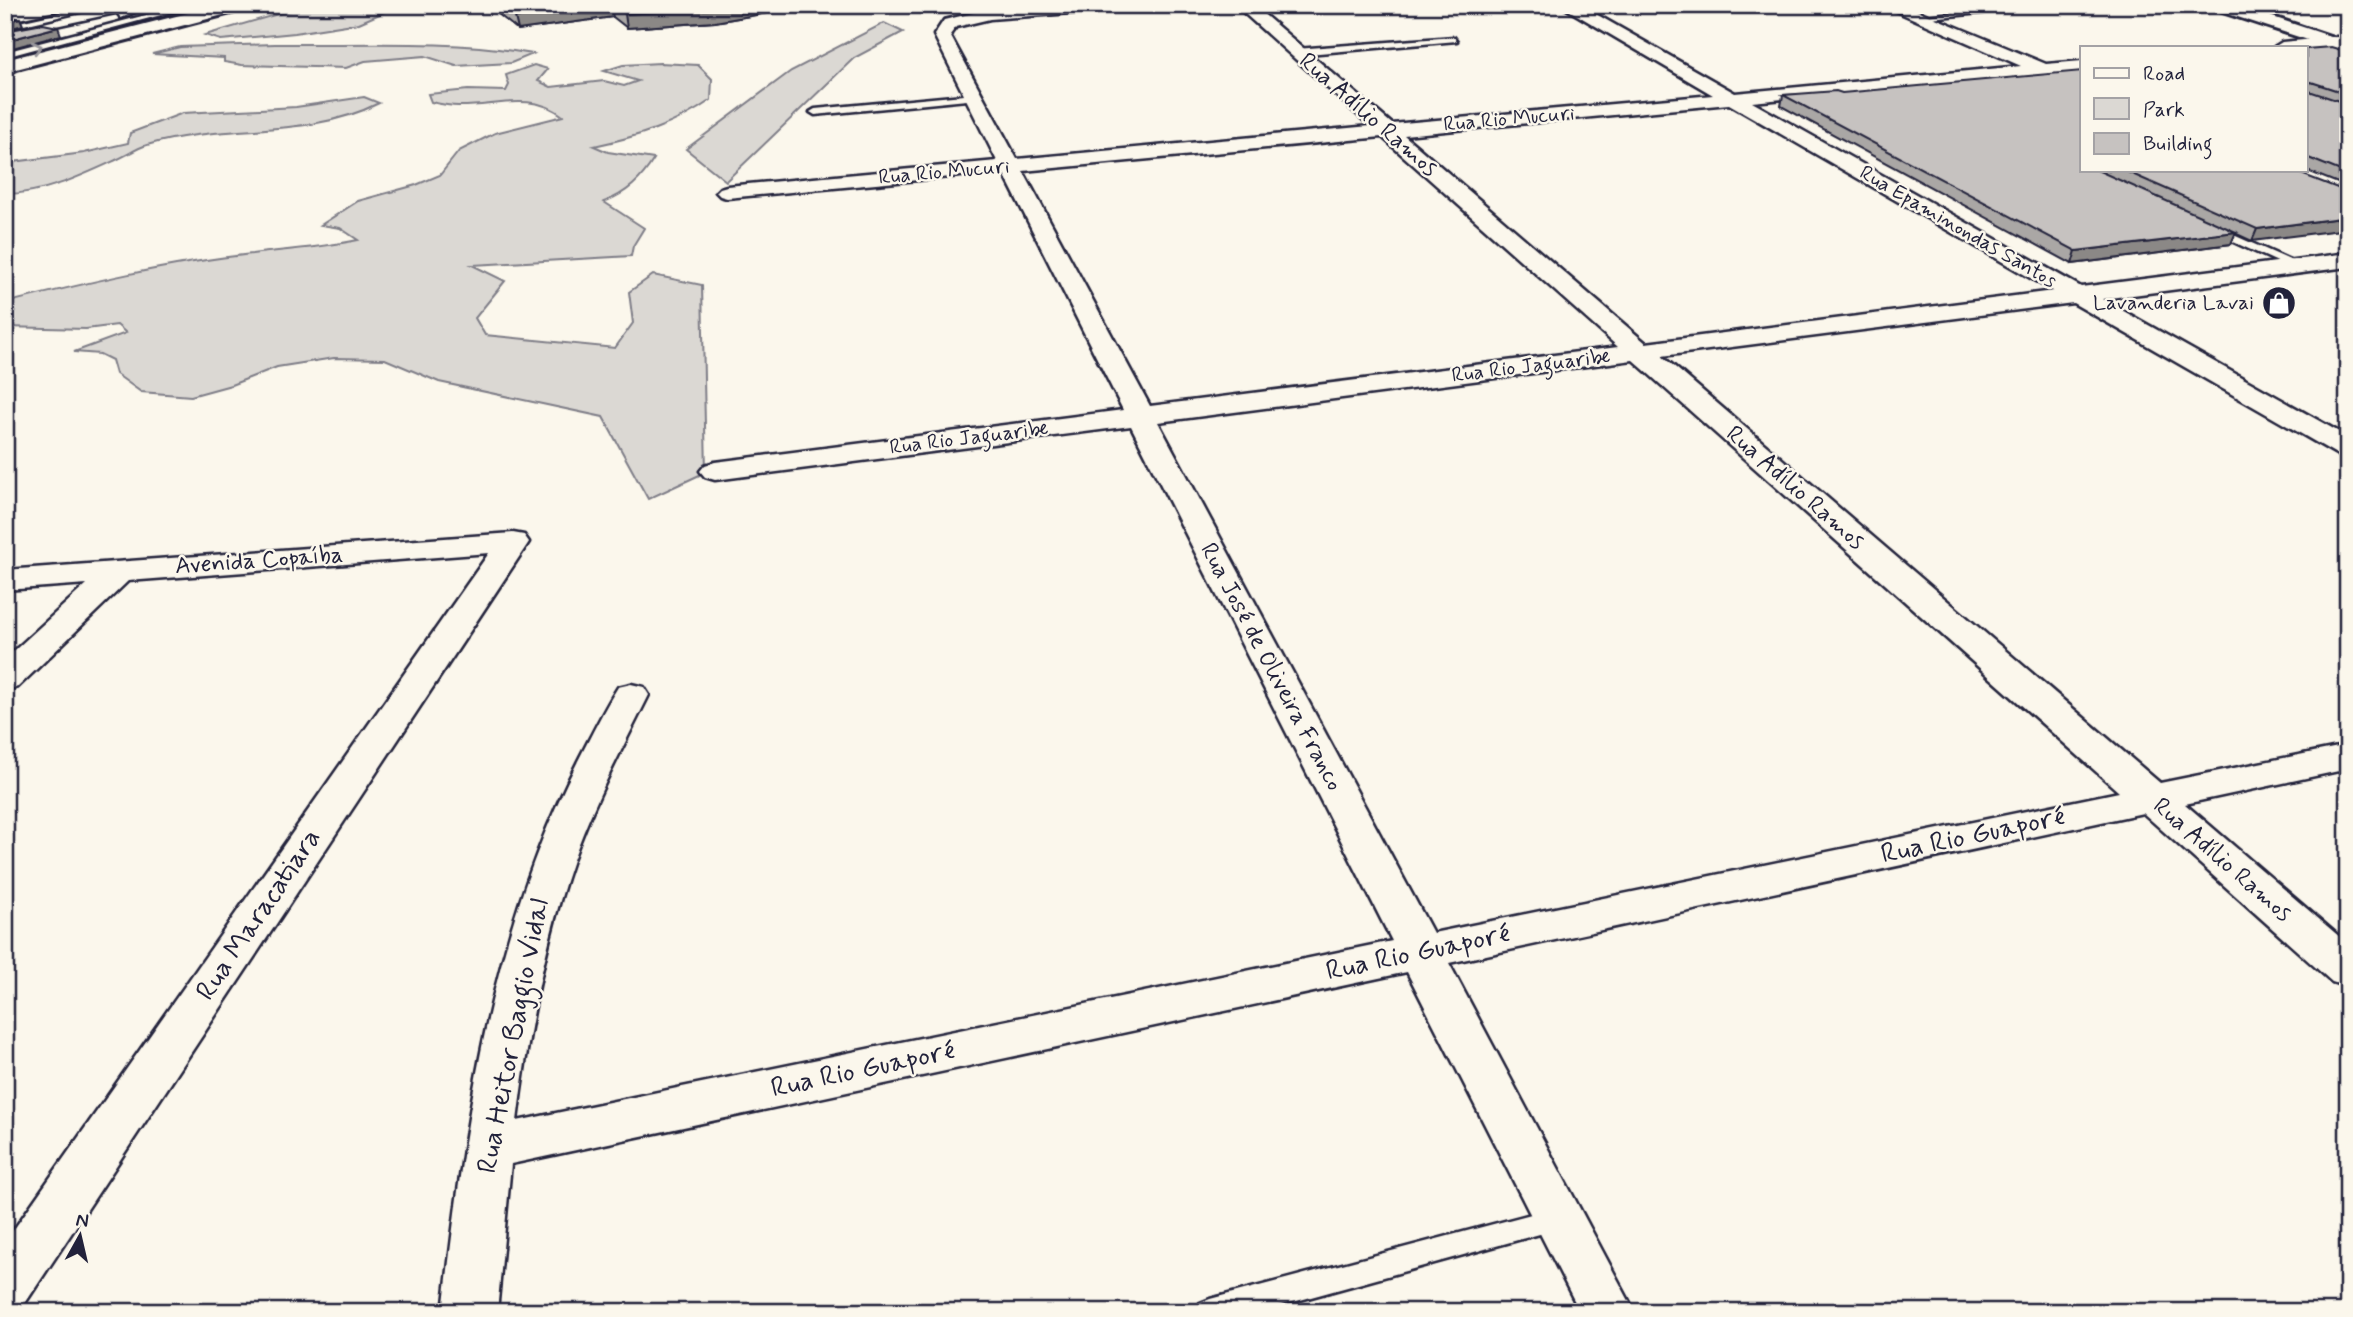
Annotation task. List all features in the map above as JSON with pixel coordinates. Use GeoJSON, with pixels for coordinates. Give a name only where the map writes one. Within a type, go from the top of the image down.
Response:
{"type":"FeatureCollection","features":[{"type":"Feature","properties":{"kind":"main road"},"geometry":{"type":"LineString","coordinates":[[5,7],[12,5]]}},
{"type":"Feature","properties":{"kind":"main road"},"geometry":{"type":"LineString","coordinates":[[5,18],[58,5]]}},
{"type":"Feature","properties":{"kind":"main road"},"geometry":{"type":"LineString","coordinates":[[5,66],[240,5]]}},
{"type":"Feature","properties":{"kind":"main road"},"geometry":{"type":"LineString","coordinates":[[2219,5],[2342,44]]}},
{"type":"Feature","properties":{"kind":"street"},"geometry":{"type":"LineString","coordinates":[[1048,8],[1112,5]]}},
{"type":"Feature","properties":{"kind":"street","name":"Rua Adílio Ramos"},"geometry":{"type":"LineString","coordinates":[[1243,5],[2348,970]]}},
{"type":"Feature","properties":{"kind":"street","name":"Rua Epaminondas Santos"},"geometry":{"type":"LineString","coordinates":[[1568,5],[2348,449]]}},
{"type":"Feature","properties":{"kind":"street"},"geometry":{"type":"LineString","coordinates":[[1891,5],[2080,85]]}},
{"type":"Feature","properties":{"kind":"street","name":"Rua José de Oliveira Franco"},"geometry":{"type":"LineString","coordinates":[[1048,8],[990,14],[950,23],[944,28],[944,40],[1608,1312]]}},
{"type":"Feature","properties":{"kind":"street"},"geometry":{"type":"LineString","coordinates":[[2301,46],[2342,44]]}},
{"type":"Feature","properties":{"kind":"street","name":"Rua Rio Mucuri"},"geometry":{"type":"LineString","coordinates":[[727,192],[2080,66]]}},
{"type":"Feature","properties":{"kind":"street","name":"Rua Rio Jaguaribe"},"geometry":{"type":"LineString","coordinates":[[715,471],[2348,260]]}},
{"type":"Feature","properties":{"kind":"street","name":"Avenida Copaíba"},"geometry":{"type":"LineString","coordinates":[[5,580],[513,542]]}},
{"type":"Feature","properties":{"kind":"street","name":"Rua Maracatiara"},"geometry":{"type":"LineString","coordinates":[[5,1287],[513,542]]}},
{"type":"Feature","properties":{"kind":"street"},"geometry":{"type":"LineString","coordinates":[[5,680],[118,572]]}},
{"type":"Feature","properties":{"kind":"street","name":"Rua Heitor Baggio Vidal"},"geometry":{"type":"LineString","coordinates":[[470,1312],[488,1148],[509,1030],[545,883],[574,806],[631,695]]}},
{"type":"Feature","properties":{"kind":"street","name":"Rua Rio Guaporé"},"geometry":{"type":"LineString","coordinates":[[488,1148],[2348,757]]}},
{"type":"Feature","properties":{"kind":"lane"},"geometry":{"type":"LineString","coordinates":[[5,26],[93,5]]}},
{"type":"Feature","properties":{"kind":"lane"},"geometry":{"type":"LineString","coordinates":[[5,35],[95,13],[146,5]]}},
{"type":"Feature","properties":{"kind":"lane"},"geometry":{"type":"LineString","coordinates":[[5,44],[121,16],[146,5]]}},
{"type":"Feature","properties":{"kind":"lane"},"geometry":{"type":"LineString","coordinates":[[155,5],[162,9],[156,17]]}},
{"type":"Feature","properties":{"kind":"lane"},"geometry":{"type":"LineString","coordinates":[[5,55],[194,5]]}},
{"type":"Feature","properties":{"kind":"lane"},"geometry":{"type":"LineString","coordinates":[[1919,17],[2058,5]]}},
{"type":"Feature","properties":{"kind":"lane"},"geometry":{"type":"LineString","coordinates":[[1296,52],[1454,39]]}},
{"type":"Feature","properties":{"kind":"lane"},"geometry":{"type":"LineString","coordinates":[[815,112],[974,97]]}},
{"type":"Feature","properties":{"kind":"lane"},"geometry":{"type":"LineString","coordinates":[[2199,223],[2298,267]]}},
{"type":"Feature","properties":{"kind":"lane"},"geometry":{"type":"LineString","coordinates":[[1210,1312],[1559,1217]]}},
{"type":"Feature","properties":{"kind":"green space"},"geometry":{"type":"Polygon","coordinates":[[[309,5],[398,6],[359,23],[295,33],[221,40],[205,35],[309,5]]]}},
{"type":"Feature","properties":{"kind":"green space"},"geometry":{"type":"Polygon","coordinates":[[[884,23],[903,32],[854,58],[726,181],[686,149],[791,71],[884,23]]]}},
{"type":"Feature","properties":{"kind":"green space"},"geometry":{"type":"Polygon","coordinates":[[[275,44],[469,46],[533,54],[511,63],[456,66],[425,56],[365,61],[346,68],[242,65],[224,62],[224,58],[152,54],[180,47],[275,44]]]}},
{"type":"Feature","properties":{"kind":"green space"},"geometry":{"type":"Polygon","coordinates":[[[534,65],[548,69],[538,81],[551,87],[604,81],[624,86],[638,81],[604,71],[623,65],[698,65],[712,79],[711,100],[655,129],[594,146],[608,152],[654,159],[633,185],[604,202],[644,228],[633,246],[631,256],[472,265],[505,281],[475,318],[485,335],[615,348],[633,323],[629,292],[653,275],[702,285],[706,472],[648,499],[603,417],[439,382],[385,359],[334,358],[277,367],[231,385],[191,396],[141,392],[116,374],[112,360],[100,354],[74,352],[126,333],[117,325],[86,329],[5,327],[5,303],[159,268],[358,240],[340,228],[321,225],[358,201],[416,185],[440,175],[459,151],[495,133],[563,116],[551,108],[525,102],[444,105],[431,102],[428,94],[468,90],[506,91],[509,85],[506,75],[534,65]]]}},
{"type":"Feature","properties":{"kind":"green space"},"geometry":{"type":"Polygon","coordinates":[[[364,97],[379,103],[323,122],[205,134],[147,145],[63,182],[34,191],[5,194],[5,163],[84,153],[128,143],[130,133],[183,113],[296,107],[364,97]]]}},
{"type":"Feature","properties":{"kind":"building"},"geometry":{"type":"Polygon","coordinates":[[[500,5],[599,5],[515,17],[500,5]]]}},
{"type":"Feature","properties":{"kind":"building"},"geometry":{"type":"Polygon","coordinates":[[[612,5],[733,5],[713,9],[625,14],[612,5]]]}},
{"type":"Feature","properties":{"kind":"building"},"geometry":{"type":"Polygon","coordinates":[[[5,17],[20,18],[5,22],[5,17]]]}},
{"type":"Feature","properties":{"kind":"building"},"geometry":{"type":"Polygon","coordinates":[[[43,24],[58,27],[5,41],[5,31],[43,24]]]}},
{"type":"Feature","properties":{"kind":"building"},"geometry":{"type":"Polygon","coordinates":[[[2331,47],[2348,52],[2348,94],[2311,82],[2308,85],[2308,49],[2331,47]]]}},
{"type":"Feature","properties":{"kind":"building"},"geometry":{"type":"Polygon","coordinates":[[[2080,71],[2080,172],[2101,172],[2236,232],[2076,251],[1783,95],[1836,91],[1842,93],[2080,71]]]}},
{"type":"Feature","properties":{"kind":"building"},"geometry":{"type":"Polygon","coordinates":[[[2308,85],[2309,91],[2348,104],[2348,174],[2308,158],[2308,85]]]}},
{"type":"Feature","properties":{"kind":"building"},"geometry":{"type":"Polygon","coordinates":[[[2128,172],[2296,172],[2348,192],[2348,217],[2257,229],[2128,172]]]}},
{"type":"Feature","properties":{"kind":"place","name":"Lavanderia Lavai"},"geometry":{"type":"Point","coordinates":[2279,303]}}]}
